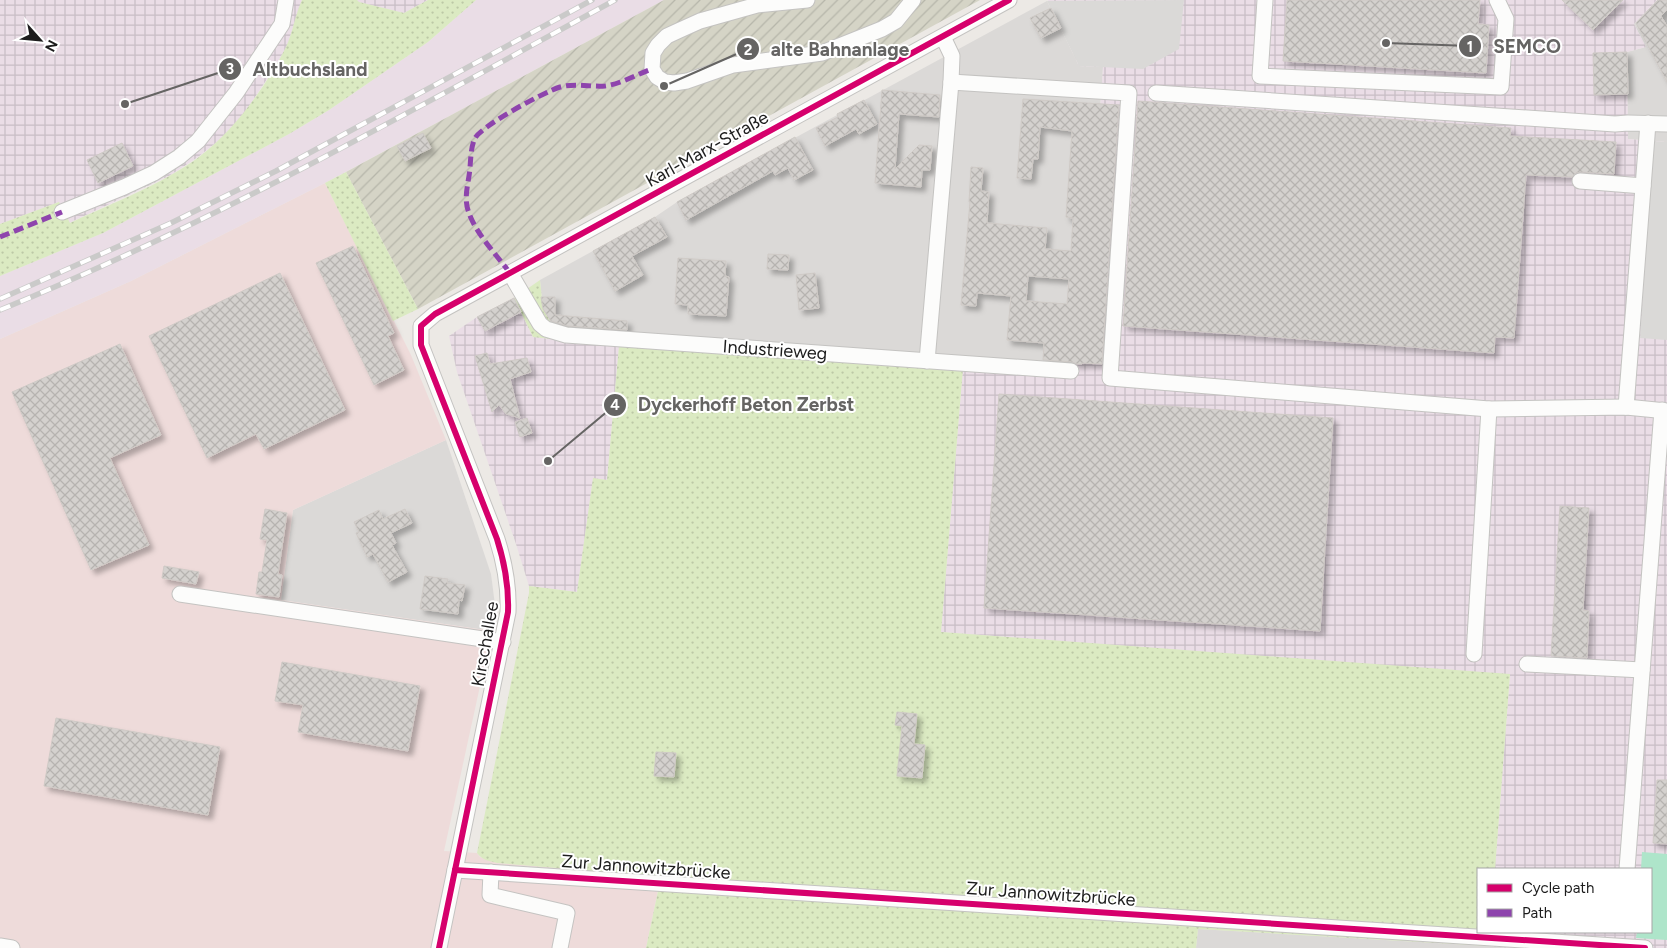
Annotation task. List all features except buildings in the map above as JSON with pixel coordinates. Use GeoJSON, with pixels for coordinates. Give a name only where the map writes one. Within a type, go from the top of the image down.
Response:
{"type":"FeatureCollection","features":[{"type":"Feature","properties":{"kind":"street"},"geometry":{"type":"LineString","coordinates":[[62,212],[124,188],[154,173],[179,157],[198,140],[236,93],[282,24],[286,0]]}},
{"type":"Feature","properties":{"kind":"street"},"geometry":{"type":"LineString","coordinates":[[807,0],[757,5],[700,21],[666,36],[653,53],[652,69],[664,82],[674,83],[687,81],[733,65],[822,53],[896,21],[913,0]]}},
{"type":"Feature","properties":{"kind":"street","name":"Karl-Marx-Straße"},"geometry":{"type":"LineString","coordinates":[[421,326],[435,314],[1009,0]]}},
{"type":"Feature","properties":{"kind":"street"},"geometry":{"type":"LineString","coordinates":[[1265,0],[1260,76],[1501,87],[1506,19],[1497,0]]}},
{"type":"Feature","properties":{"kind":"street"},"geometry":{"type":"LineString","coordinates":[[926,361],[951,82],[952,56],[943,37]]}},
{"type":"Feature","properties":{"kind":"street"},"geometry":{"type":"LineString","coordinates":[[951,82],[1129,93],[1110,378],[1489,409],[1626,407],[1665,410],[1627,868]]}},
{"type":"Feature","properties":{"kind":"street"},"geometry":{"type":"LineString","coordinates":[[1156,93],[1605,123],[1667,124]]}},
{"type":"Feature","properties":{"kind":"street"},"geometry":{"type":"LineString","coordinates":[[1626,407],[1648,123]]}},
{"type":"Feature","properties":{"kind":"street"},"geometry":{"type":"LineString","coordinates":[[1580,181],[1643,186]]}},
{"type":"Feature","properties":{"kind":"street","name":"Industrieweg"},"geometry":{"type":"LineString","coordinates":[[510,273],[540,324],[546,329],[566,335],[1071,371]]}},
{"type":"Feature","properties":{"kind":"street","name":"Kirschallee"},"geometry":{"type":"LineString","coordinates":[[421,326],[421,345],[497,539],[504,563],[508,591],[508,612],[503,642],[454,870],[440,948]]}},
{"type":"Feature","properties":{"kind":"street"},"geometry":{"type":"LineString","coordinates":[[1474,654],[1489,409]]}},
{"type":"Feature","properties":{"kind":"street"},"geometry":{"type":"LineString","coordinates":[[180,594],[503,642]]}},
{"type":"Feature","properties":{"kind":"street"},"geometry":{"type":"LineString","coordinates":[[1527,664],[1642,670]]}},
{"type":"Feature","properties":{"kind":"street","name":"Zur Jannowitzbrücke"},"geometry":{"type":"LineString","coordinates":[[454,870],[1477,930]]}},
{"type":"Feature","properties":{"kind":"street"},"geometry":{"type":"LineString","coordinates":[[491,872],[490,895],[567,913],[560,948]]}},
{"type":"Feature","properties":{"kind":"street","name":"Zur Jannowitzbrücke"},"geometry":{"type":"LineString","coordinates":[[1521,933],[1622,939],[1645,948]]}},
{"type":"Feature","properties":{"kind":"street"},"geometry":{"type":"LineString","coordinates":[[0,946],[12,948]]}},
{"type":"Feature","properties":{"kind":"shaded area"},"geometry":{"type":"Polygon","coordinates":[[[0,0],[302,0],[287,46],[275,67],[243,115],[222,138],[198,157],[169,176],[69,223],[59,202],[0,224],[0,0]]]}},
{"type":"Feature","properties":{"kind":"shaded area"},"geometry":{"type":"Polygon","coordinates":[[[357,0],[428,0],[404,13],[358,2],[357,0]]]}},
{"type":"Feature","properties":{"kind":"shaded area"},"geometry":{"type":"Polygon","coordinates":[[[476,0],[664,0],[325,183],[131,281],[0,339],[0,276],[103,233],[289,134],[329,110],[428,42],[476,0]]]}},
{"type":"Feature","properties":{"kind":"shaded area"},"geometry":{"type":"Polygon","coordinates":[[[664,0],[980,0],[418,309],[346,172],[664,0]]]}},
{"type":"Feature","properties":{"kind":"shaded area"},"geometry":{"type":"Polygon","coordinates":[[[1048,0],[1657,0],[1634,24],[1646,47],[1627,52],[1628,139],[1667,142],[1667,948],[1512,948],[1488,946],[1490,933],[1652,933],[1652,868],[1495,868],[1510,675],[941,632],[964,356],[1082,364],[1103,67],[1079,66],[1048,0]]]}},
{"type":"Feature","properties":{"kind":"shaded area"},"geometry":{"type":"Polygon","coordinates":[[[1184,0],[1179,49],[1143,69],[1079,66],[1047,1],[1184,0]]]}},
{"type":"Feature","properties":{"kind":"shaded area"},"geometry":{"type":"Polygon","coordinates":[[[1657,0],[1667,0],[1667,142],[1628,139],[1627,52],[1646,47],[1634,24],[1657,0]]]}},
{"type":"Feature","properties":{"kind":"shaded area"},"geometry":{"type":"Polygon","coordinates":[[[1047,1],[1079,66],[1103,67],[1082,364],[567,330],[551,323],[543,309],[540,280],[655,217],[677,202],[1047,1]]]}},
{"type":"Feature","properties":{"kind":"shaded area"},"geometry":{"type":"Polygon","coordinates":[[[1653,141],[1667,142],[1667,340],[1640,338],[1653,141]]]}},
{"type":"Feature","properties":{"kind":"shaded area"},"geometry":{"type":"Polygon","coordinates":[[[325,183],[411,355],[446,440],[293,510],[281,600],[492,631],[444,851],[477,853],[480,857],[497,863],[661,876],[646,948],[0,948],[0,339],[131,281],[325,183]]]}},
{"type":"Feature","properties":{"kind":"shaded area"},"geometry":{"type":"Polygon","coordinates":[[[514,298],[533,337],[619,346],[607,480],[593,479],[577,592],[529,586],[457,372],[449,336],[477,317],[514,298]]]}},
{"type":"Feature","properties":{"kind":"shaded area"},"geometry":{"type":"Polygon","coordinates":[[[446,440],[491,574],[495,605],[492,631],[281,600],[293,510],[446,440]]]}},
{"type":"Feature","properties":{"kind":"shaded area"},"geometry":{"type":"Polygon","coordinates":[[[1198,929],[1488,946],[1512,948],[1196,948],[1198,929]]]}},
{"type":"Feature","properties":{"kind":"green space"},"geometry":{"type":"Polygon","coordinates":[[[302,0],[357,0],[404,13],[428,0],[476,0],[428,42],[329,110],[289,134],[103,233],[0,276],[0,224],[59,202],[70,223],[169,176],[212,147],[248,107],[269,77],[286,47],[302,0]]]}},
{"type":"Feature","properties":{"kind":"green space"},"geometry":{"type":"Polygon","coordinates":[[[346,172],[418,309],[393,321],[325,183],[346,172]]]}},
{"type":"Feature","properties":{"kind":"green space"},"geometry":{"type":"Polygon","coordinates":[[[540,280],[543,309],[551,323],[567,330],[964,356],[941,632],[1510,674],[1495,868],[1477,868],[1477,933],[1490,933],[1488,946],[1198,929],[1196,948],[646,948],[658,891],[642,875],[497,863],[481,857],[477,853],[529,586],[577,592],[593,478],[607,480],[619,346],[533,337],[514,298],[540,280]]]}},
{"type":"Feature","properties":{"kind":"green space"},"geometry":{"type":"Polygon","coordinates":[[[1642,852],[1667,854],[1667,940],[1636,938],[1637,933],[1652,933],[1652,868],[1641,868],[1642,852]]]}},
{"type":"Feature","properties":{"kind":"railway"},"geometry":{"type":"LineString","coordinates":[[0,299],[171,223],[276,171],[592,0]]}},
{"type":"Feature","properties":{"kind":"railway"},"geometry":{"type":"LineString","coordinates":[[0,310],[79,276],[235,203],[312,164],[615,0]]}},
{"type":"Feature","properties":{"kind":"marked path"},"geometry":{"type":"LineString","coordinates":[[510,273],[481,236],[467,208],[466,199],[471,151],[475,138],[480,132],[501,117],[552,90],[571,85],[611,85],[652,69]]}},
{"type":"Feature","properties":{"kind":"marked path"},"geometry":{"type":"LineString","coordinates":[[0,237],[62,212]]}},
{"type":"Feature","properties":{"kind":"cycle path"},"geometry":{"type":"LineString","coordinates":[[439,948],[508,612],[508,594],[506,576],[497,539],[421,345],[421,326],[435,314],[1009,0]]}},
{"type":"Feature","properties":{"kind":"cycle path"},"geometry":{"type":"LineString","coordinates":[[455,870],[1645,948]]}},
{"type":"Feature","properties":{"kind":"place","name":"SEMCO"},"geometry":{"type":"Point","coordinates":[1386,43]}},
{"type":"Feature","properties":{"kind":"place","name":"alte Bahnanlage"},"geometry":{"type":"Point","coordinates":[664,86]}},
{"type":"Feature","properties":{"kind":"place","name":"Altbuchsland"},"geometry":{"type":"Point","coordinates":[125,104]}},
{"type":"Feature","properties":{"kind":"place","name":"Dyckerhoff Beton Zerbst"},"geometry":{"type":"Point","coordinates":[548,461]}}]}
